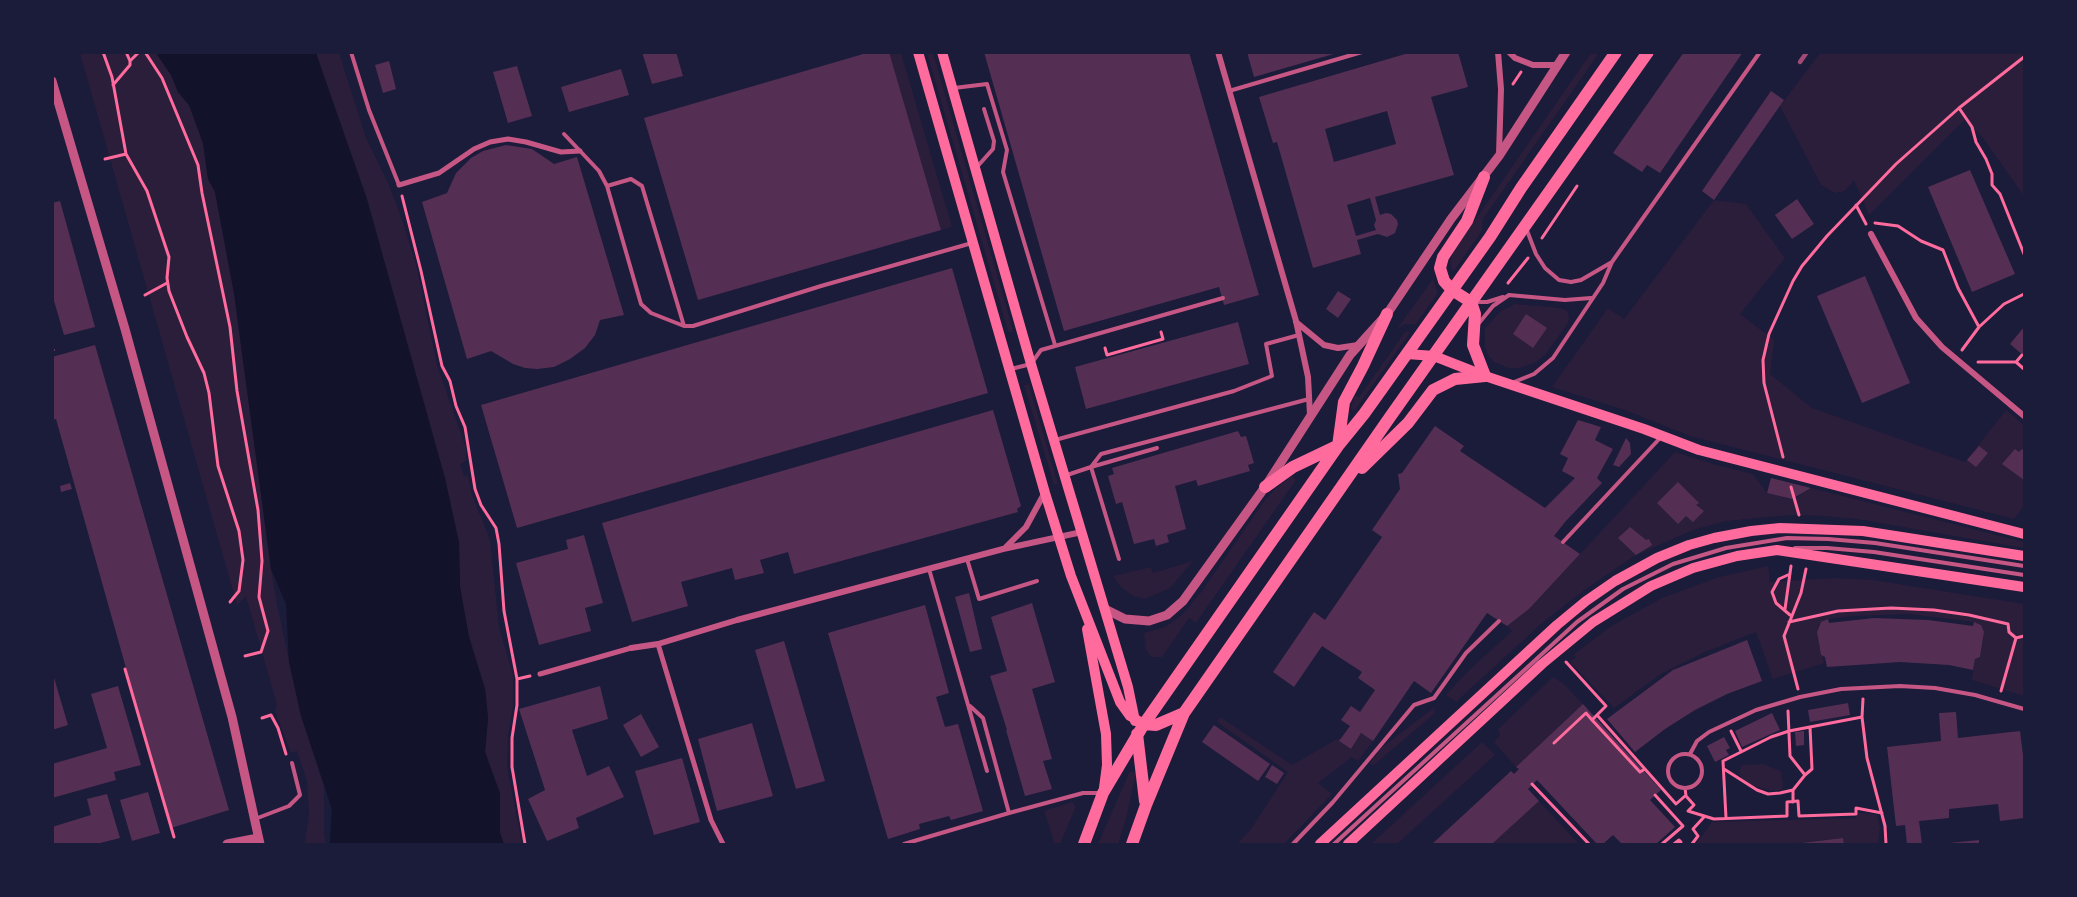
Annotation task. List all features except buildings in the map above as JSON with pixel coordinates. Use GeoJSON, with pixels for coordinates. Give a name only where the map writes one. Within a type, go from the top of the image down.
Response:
{"type":"FeatureCollection","features":[{"type":"Feature","properties":{"kind":"main road"},"geometry":{"type":"LineString","coordinates":[[918,52],[1059,537],[1120,702],[1139,726]]}},
{"type":"Feature","properties":{"kind":"main road"},"geometry":{"type":"LineString","coordinates":[[942,52],[1031,364],[1139,726],[1146,805]]}},
{"type":"Feature","properties":{"kind":"main road"},"geometry":{"type":"LineString","coordinates":[[1083,844],[1103,793],[1139,726],[1338,446],[1407,354],[1616,52]]}},
{"type":"Feature","properties":{"kind":"main road"},"geometry":{"type":"LineString","coordinates":[[1132,844],[1184,713],[1648,52]]}},
{"type":"Feature","properties":{"kind":"main road"},"geometry":{"type":"LineString","coordinates":[[1484,177],[1467,221],[1443,257],[1440,268],[1444,281],[1452,290],[1471,302],[1475,314],[1474,352],[1485,376]]}},
{"type":"Feature","properties":{"kind":"main road"},"geometry":{"type":"LineString","coordinates":[[1338,446],[1344,402],[1387,314]]}},
{"type":"Feature","properties":{"kind":"main road"},"geometry":{"type":"LineString","coordinates":[[1407,354],[1434,356],[1508,385],[1699,450],[2025,534]]}},
{"type":"Feature","properties":{"kind":"main road"},"geometry":{"type":"LineString","coordinates":[[1341,488],[1407,423],[1433,390],[1455,379],[1485,376]]}},
{"type":"Feature","properties":{"kind":"main road"},"geometry":{"type":"LineString","coordinates":[[1265,487],[1293,467],[1338,446]]}},
{"type":"Feature","properties":{"kind":"main road"},"geometry":{"type":"LineString","coordinates":[[1320,844],[1557,625],[1605,588],[1657,558],[1714,538],[1780,528],[1863,531],[2025,556]]}},
{"type":"Feature","properties":{"kind":"main road"},"geometry":{"type":"LineString","coordinates":[[1348,844],[1542,664],[1611,609],[1651,586],[1693,568],[1737,556],[1777,550],[2025,587]]}},
{"type":"Feature","properties":{"kind":"main road"},"geometry":{"type":"LineString","coordinates":[[1084,608],[1106,734],[1106,778],[1103,793]]}},
{"type":"Feature","properties":{"kind":"main road"},"geometry":{"type":"LineString","coordinates":[[1139,726],[1156,725],[1184,713]]}},
{"type":"Feature","properties":{"kind":"street"},"geometry":{"type":"LineString","coordinates":[[1218,52],[1296,321],[1308,377],[1310,415]]}},
{"type":"Feature","properties":{"kind":"street"},"geometry":{"type":"LineString","coordinates":[[1498,52],[1501,89],[1499,156]]}},
{"type":"Feature","properties":{"kind":"street"},"geometry":{"type":"LineString","coordinates":[[1509,52],[1515,58],[1533,65],[1557,65]]}},
{"type":"Feature","properties":{"kind":"street"},"geometry":{"type":"LineString","coordinates":[[1105,609],[1132,620],[1149,621],[1174,610],[1199,581],[1360,344],[1387,314],[1451,219],[1499,156],[1566,52]]}},
{"type":"Feature","properties":{"kind":"street"},"geometry":{"type":"LineString","coordinates":[[52,81],[122,318],[232,717],[259,841],[227,844]]}},
{"type":"Feature","properties":{"kind":"street"},"geometry":{"type":"LineString","coordinates":[[399,185],[439,173],[474,149],[490,142],[516,140],[561,152],[580,151]]}},
{"type":"Feature","properties":{"kind":"street"},"geometry":{"type":"LineString","coordinates":[[1870,234],[1916,318],[1955,358],[2025,416]]}},
{"type":"Feature","properties":{"kind":"street"},"geometry":{"type":"LineString","coordinates":[[1296,321],[1324,345],[1338,348],[1360,344]]}},
{"type":"Feature","properties":{"kind":"street"},"geometry":{"type":"LineString","coordinates":[[1003,549],[1026,527],[1045,493]]}},
{"type":"Feature","properties":{"kind":"street"},"geometry":{"type":"LineString","coordinates":[[540,674],[1003,549],[1082,532]]}},
{"type":"Feature","properties":{"kind":"street"},"geometry":{"type":"LineString","coordinates":[[657,644],[711,819],[723,844]]}},
{"type":"Feature","properties":{"kind":"lane"},"geometry":{"type":"LineString","coordinates":[[351,52],[369,110],[399,185]]}},
{"type":"Feature","properties":{"kind":"lane"},"geometry":{"type":"LineString","coordinates":[[1230,92],[1362,52]]}},
{"type":"Feature","properties":{"kind":"lane"},"geometry":{"type":"LineString","coordinates":[[1508,385],[1534,374],[1553,358],[1603,283],[1612,262],[1760,52]]}},
{"type":"Feature","properties":{"kind":"lane"},"geometry":{"type":"LineString","coordinates":[[952,88],[987,84],[1007,150],[1003,172],[1055,345]]}},
{"type":"Feature","properties":{"kind":"lane"},"geometry":{"type":"LineString","coordinates":[[976,169],[993,149],[994,141],[984,109]]}},
{"type":"Feature","properties":{"kind":"lane"},"geometry":{"type":"LineString","coordinates":[[564,134],[599,171],[607,186],[641,304],[651,313],[684,326],[693,327],[821,286],[973,243]]}},
{"type":"Feature","properties":{"kind":"lane"},"geometry":{"type":"LineString","coordinates":[[607,186],[631,179],[642,186],[684,326]]}},
{"type":"Feature","properties":{"kind":"lane"},"geometry":{"type":"LineString","coordinates":[[1526,226],[1536,254],[1545,268],[1559,280],[1571,282],[1581,280],[1612,262]]}},
{"type":"Feature","properties":{"kind":"lane"},"geometry":{"type":"LineString","coordinates":[[1471,302],[1486,302],[1509,295],[1565,300],[1592,298]]}},
{"type":"Feature","properties":{"kind":"lane"},"geometry":{"type":"LineString","coordinates":[[1473,338],[1483,317],[1493,306],[1509,295]]}},
{"type":"Feature","properties":{"kind":"lane"},"geometry":{"type":"LineString","coordinates":[[1010,370],[1031,364],[1041,350],[1055,345],[1223,298]]}},
{"type":"Feature","properties":{"kind":"lane"},"geometry":{"type":"LineString","coordinates":[[1054,440],[1234,391],[1272,376],[1266,344],[1299,335]]}},
{"type":"Feature","properties":{"kind":"lane"},"geometry":{"type":"LineString","coordinates":[[1091,467],[1101,454],[1309,399]]}},
{"type":"Feature","properties":{"kind":"lane"},"geometry":{"type":"LineString","coordinates":[[1563,542],[1662,436]]}},
{"type":"Feature","properties":{"kind":"lane"},"geometry":{"type":"LineString","coordinates":[[1065,476],[1157,448]]}},
{"type":"Feature","properties":{"kind":"lane"},"geometry":{"type":"LineString","coordinates":[[1091,467],[1119,559]]}},
{"type":"Feature","properties":{"kind":"lane"},"geometry":{"type":"LineString","coordinates":[[1334,844],[1577,622],[1623,589],[1673,564],[1726,548],[1787,538],[1828,538],[2025,566]]}},
{"type":"Feature","properties":{"kind":"lane"},"geometry":{"type":"LineString","coordinates":[[1777,550],[1850,549],[2025,575]]}},
{"type":"Feature","properties":{"kind":"lane"},"geometry":{"type":"LineString","coordinates":[[967,559],[979,599],[1037,581]]}},
{"type":"Feature","properties":{"kind":"lane"},"geometry":{"type":"LineString","coordinates":[[929,569],[987,771]]}},
{"type":"Feature","properties":{"kind":"lane"},"geometry":{"type":"LineString","coordinates":[[1293,844],[1320,817],[1414,705],[1434,698],[1466,653],[1499,621]]}},
{"type":"Feature","properties":{"kind":"lane"},"geometry":{"type":"LineString","coordinates":[[1690,754],[1696,741],[1726,723],[1756,710],[1800,697],[1864,687],[1900,686],[1947,689],[2025,709]]}},
{"type":"Feature","properties":{"kind":"lane"},"geometry":{"type":"LineString","coordinates":[[968,704],[983,718],[1009,813]]}},
{"type":"Feature","properties":{"kind":"lane"},"geometry":{"type":"LineString","coordinates":[[1690,754],[1701,762],[1703,770],[1698,783],[1685,788],[1672,782],[1668,768],[1676,756],[1690,754]]}},
{"type":"Feature","properties":{"kind":"lane"},"geometry":{"type":"LineString","coordinates":[[255,819],[289,807],[300,795],[292,762]]}},
{"type":"Feature","properties":{"kind":"lane"},"geometry":{"type":"LineString","coordinates":[[904,844],[1083,794],[1103,793]]}},
{"type":"Feature","properties":{"kind":"path"},"geometry":{"type":"LineString","coordinates":[[103,52],[109,67],[126,154],[147,191],[169,257],[167,283],[181,323],[204,373],[212,409],[218,466],[239,531],[243,560],[239,591],[230,602]]}},
{"type":"Feature","properties":{"kind":"path"},"geometry":{"type":"LineString","coordinates":[[126,52],[130,61]]}},
{"type":"Feature","properties":{"kind":"path"},"geometry":{"type":"LineString","coordinates":[[113,85],[139,52]]}},
{"type":"Feature","properties":{"kind":"path"},"geometry":{"type":"LineString","coordinates":[[145,52],[162,78],[198,165],[230,327],[237,391],[258,510],[262,561],[259,597],[268,631],[261,652],[245,656]]}},
{"type":"Feature","properties":{"kind":"path"},"geometry":{"type":"LineString","coordinates":[[1769,334],[1782,302],[1802,266],[1856,205],[1903,157],[1959,108],[2025,57]]}},
{"type":"Feature","properties":{"kind":"path"},"geometry":{"type":"LineString","coordinates":[[1508,91],[1522,70]]}},
{"type":"Feature","properties":{"kind":"path"},"geometry":{"type":"LineString","coordinates":[[1959,108],[1972,127],[1976,142],[1992,174],[1992,185],[2000,194],[2025,254]]}},
{"type":"Feature","properties":{"kind":"path"},"geometry":{"type":"LineString","coordinates":[[105,159],[126,154]]}},
{"type":"Feature","properties":{"kind":"path"},"geometry":{"type":"LineString","coordinates":[[399,185],[422,271],[442,366],[450,381],[456,406],[465,427],[475,489],[481,505],[496,528],[504,611],[517,679],[512,767],[525,844]]}},
{"type":"Feature","properties":{"kind":"path"},"geometry":{"type":"LineString","coordinates":[[1856,205],[1870,234]]}},
{"type":"Feature","properties":{"kind":"path"},"geometry":{"type":"LineString","coordinates":[[1865,223],[1898,226],[1921,241],[1943,250],[1958,288],[1979,327]]}},
{"type":"Feature","properties":{"kind":"path"},"geometry":{"type":"LineString","coordinates":[[145,296],[167,283]]}},
{"type":"Feature","properties":{"kind":"path"},"geometry":{"type":"LineString","coordinates":[[1955,358],[1979,327],[2004,304],[2025,294]]}},
{"type":"Feature","properties":{"kind":"path"},"geometry":{"type":"LineString","coordinates":[[1105,348],[1107,355],[1163,339],[1161,332]]}},
{"type":"Feature","properties":{"kind":"path"},"geometry":{"type":"LineString","coordinates":[[2016,362],[2022,355]]}},
{"type":"Feature","properties":{"kind":"path"},"geometry":{"type":"LineString","coordinates":[[1976,362],[2016,362],[2025,369]]}},
{"type":"Feature","properties":{"kind":"path"},"geometry":{"type":"LineString","coordinates":[[1785,609],[1792,562]]}},
{"type":"Feature","properties":{"kind":"path"},"geometry":{"type":"LineString","coordinates":[[1790,574],[1779,579],[1772,592],[1776,603],[1791,616]]}},
{"type":"Feature","properties":{"kind":"path"},"geometry":{"type":"LineString","coordinates":[[1789,622],[1838,611],[1891,608],[1934,610],[2008,624],[2009,632],[2016,638]]}},
{"type":"Feature","properties":{"kind":"path"},"geometry":{"type":"LineString","coordinates":[[1793,611],[1784,636],[1800,697]]}},
{"type":"Feature","properties":{"kind":"path"},"geometry":{"type":"LineString","coordinates":[[2016,638],[2025,636]]}},
{"type":"Feature","properties":{"kind":"path"},"geometry":{"type":"LineString","coordinates":[[2001,691],[2016,638]]}},
{"type":"Feature","properties":{"kind":"path"},"geometry":{"type":"LineString","coordinates":[[1566,662],[1606,706],[1592,720]]}},
{"type":"Feature","properties":{"kind":"path"},"geometry":{"type":"LineString","coordinates":[[125,669],[174,837]]}},
{"type":"Feature","properties":{"kind":"path"},"geometry":{"type":"LineString","coordinates":[[1864,687],[1862,717],[1886,844]]}},
{"type":"Feature","properties":{"kind":"path"},"geometry":{"type":"LineString","coordinates":[[1554,744],[1586,714],[1640,772],[1645,769]]}},
{"type":"Feature","properties":{"kind":"path"},"geometry":{"type":"LineString","coordinates":[[1597,715],[1676,804],[1686,796]]}},
{"type":"Feature","properties":{"kind":"path"},"geometry":{"type":"LineString","coordinates":[[262,718],[271,716],[278,728],[283,750],[292,762]]}},
{"type":"Feature","properties":{"kind":"path"},"geometry":{"type":"LineString","coordinates":[[1726,818],[1723,761],[1771,737],[1789,731],[1862,717]]}},
{"type":"Feature","properties":{"kind":"path"},"geometry":{"type":"LineString","coordinates":[[1724,769],[1757,790],[1768,794],[1780,794],[1793,790],[1812,769],[1810,727]]}},
{"type":"Feature","properties":{"kind":"path"},"geometry":{"type":"LineString","coordinates":[[1789,731],[1790,756],[1805,775]]}},
{"type":"Feature","properties":{"kind":"path"},"geometry":{"type":"LineString","coordinates":[[1533,784],[1589,844]]}},
{"type":"Feature","properties":{"kind":"path"},"geometry":{"type":"LineString","coordinates":[[1685,788],[1686,796],[1694,805],[1688,811],[1704,817],[1787,816],[1786,802],[1798,801],[1799,816],[1856,814],[1856,808],[1881,813]]}},
{"type":"Feature","properties":{"kind":"path"},"geometry":{"type":"LineString","coordinates":[[1793,790],[1793,802]]}},
{"type":"Feature","properties":{"kind":"path"},"geometry":{"type":"LineString","coordinates":[[1655,795],[1683,826],[1662,844]]}},
{"type":"Feature","properties":{"kind":"path"},"geometry":{"type":"LineString","coordinates":[[1692,844],[1698,836],[1693,829],[1704,817]]}},
{"type":"Feature","properties":{"kind":"path"},"geometry":{"type":"LineString","coordinates":[[1673,835],[1681,843]]}},
{"type":"Feature","properties":{"kind":"path"},"geometry":{"type":"LineString","coordinates":[[1674,844],[1681,843]]}},
{"type":"Feature","properties":{"kind":"shaded area"},"geometry":{"type":"Polygon","coordinates":[[[80,53],[156,53],[171,75],[178,92],[189,105],[203,143],[208,179],[215,192],[234,293],[278,609],[301,716],[324,786],[326,844],[305,844],[309,814],[307,781],[297,751],[291,753],[275,711],[277,705],[246,596],[237,605],[80,53]]]}},
{"type":"Feature","properties":{"kind":"shaded area"},"geometry":{"type":"Polygon","coordinates":[[[156,53],[316,53],[367,199],[445,478],[459,542],[460,587],[469,637],[485,689],[488,718],[485,752],[500,793],[500,833],[504,844],[330,844],[332,809],[301,716],[289,662],[286,604],[271,569],[234,293],[215,192],[208,179],[203,143],[189,105],[178,92],[171,75],[156,53]]]}},
{"type":"Feature","properties":{"kind":"shaded area"},"geometry":{"type":"Polygon","coordinates":[[[316,53],[339,53],[366,138],[399,211],[416,264],[437,365],[466,448],[466,461],[460,464],[464,476],[468,475],[472,495],[490,540],[499,627],[513,675],[513,706],[508,736],[507,766],[522,844],[504,844],[500,833],[499,793],[485,752],[488,718],[485,689],[469,637],[460,587],[459,542],[316,53]]]}},
{"type":"Feature","properties":{"kind":"shaded area"},"geometry":{"type":"Polygon","coordinates":[[[889,53],[901,53],[952,227],[941,230],[889,53]]]}},
{"type":"Feature","properties":{"kind":"shaded area"},"geometry":{"type":"Polygon","coordinates":[[[927,53],[933,53],[1013,330],[1011,333],[1008,331],[927,53]]]}},
{"type":"Feature","properties":{"kind":"shaded area"},"geometry":{"type":"Polygon","coordinates":[[[1591,53],[1599,53],[1483,219],[1482,231],[1453,272],[1450,263],[1453,252],[1591,53]]]}},
{"type":"Feature","properties":{"kind":"shaded area"},"geometry":{"type":"Polygon","coordinates":[[[1820,53],[2024,53],[2024,196],[1983,138],[1965,119],[1869,215],[1854,180],[1845,191],[1835,193],[1821,185],[1780,106],[1820,53]]]}},
{"type":"Feature","properties":{"kind":"shaded area"},"geometry":{"type":"Polygon","coordinates":[[[1714,200],[1746,204],[1785,258],[1740,314],[1774,340],[1770,374],[1812,408],[1965,462],[2006,410],[2024,425],[2024,506],[2014,519],[1690,436],[1625,410],[1552,387],[1608,308],[1624,319],[1714,200]]]}},
{"type":"Feature","properties":{"kind":"shaded area"},"geometry":{"type":"Polygon","coordinates":[[[1433,279],[1438,293],[1416,324],[1405,324],[1397,329],[1433,279]]]}},
{"type":"Feature","properties":{"kind":"shaded area"},"geometry":{"type":"Polygon","coordinates":[[[1515,304],[1561,308],[1567,311],[1569,317],[1568,323],[1545,355],[1536,362],[1520,368],[1509,368],[1494,362],[1488,355],[1485,347],[1485,328],[1501,311],[1515,304]]]}},
{"type":"Feature","properties":{"kind":"shaded area"},"geometry":{"type":"Polygon","coordinates":[[[1405,332],[1410,333],[1353,410],[1351,408],[1355,395],[1359,397],[1405,332]]]}},
{"type":"Feature","properties":{"kind":"shaded area"},"geometry":{"type":"Polygon","coordinates":[[[1029,384],[1058,484],[1054,485],[1024,385],[1029,384]]]}},
{"type":"Feature","properties":{"kind":"shaded area"},"geometry":{"type":"Polygon","coordinates":[[[1675,452],[1753,474],[1767,493],[1793,500],[1811,488],[2024,542],[2024,548],[1857,519],[1825,516],[1791,515],[1726,521],[1693,530],[1634,556],[1542,623],[1456,702],[1446,695],[1469,670],[1512,631],[1507,626],[1529,609],[1675,452]]]}},
{"type":"Feature","properties":{"kind":"shaded area"},"geometry":{"type":"Polygon","coordinates":[[[1292,476],[1296,480],[1196,623],[1189,618],[1162,657],[1151,657],[1146,650],[1144,633],[1165,627],[1183,614],[1202,591],[1265,500],[1292,476]]]}},
{"type":"Feature","properties":{"kind":"shaded area"},"geometry":{"type":"Polygon","coordinates":[[[1193,561],[1170,588],[1145,599],[1133,596],[1121,587],[1113,576],[1151,567],[1153,573],[1193,561]]]}},
{"type":"Feature","properties":{"kind":"shaded area"},"geometry":{"type":"Polygon","coordinates":[[[1768,566],[1770,582],[1833,578],[1873,580],[2024,604],[2024,696],[1972,680],[1975,659],[1980,657],[1984,635],[1981,625],[1974,622],[1909,614],[1851,616],[1825,620],[1819,625],[1817,632],[1824,663],[1773,679],[1756,632],[1705,652],[1661,674],[1614,708],[1570,662],[1576,657],[1573,655],[1610,627],[1662,598],[1719,577],[1768,566]]]}},
{"type":"Feature","properties":{"kind":"shaded area"},"geometry":{"type":"Polygon","coordinates":[[[1553,677],[1563,683],[1583,704],[1516,767],[1494,742],[1500,735],[1498,729],[1553,677]]]}},
{"type":"Feature","properties":{"kind":"shaded area"},"geometry":{"type":"Polygon","coordinates":[[[1435,707],[1434,714],[1374,765],[1369,764],[1381,748],[1435,707]]]}},
{"type":"Feature","properties":{"kind":"shaded area"},"geometry":{"type":"Polygon","coordinates":[[[1220,717],[1292,765],[1339,738],[1340,742],[1351,749],[1361,733],[1373,741],[1358,761],[1352,757],[1318,783],[1332,794],[1284,844],[1237,844],[1251,829],[1288,772],[1217,722],[1220,717]]]}},
{"type":"Feature","properties":{"kind":"shaded area"},"geometry":{"type":"Polygon","coordinates":[[[1482,742],[1495,755],[1397,844],[1371,844],[1482,742]]]}},
{"type":"Feature","properties":{"kind":"shaded area"},"geometry":{"type":"Polygon","coordinates":[[[1763,764],[1781,771],[1783,786],[1781,790],[1772,791],[1754,786],[1742,779],[1739,772],[1742,765],[1763,764]]]}},
{"type":"Feature","properties":{"kind":"shaded area"},"geometry":{"type":"Polygon","coordinates":[[[1130,771],[1136,773],[1118,844],[1098,844],[1130,771]]]}},
{"type":"Feature","properties":{"kind":"shaded area"},"geometry":{"type":"Polygon","coordinates":[[[1539,801],[1579,844],[1492,844],[1539,801]]]}},
{"type":"Feature","properties":{"kind":"shaded area"},"geometry":{"type":"Polygon","coordinates":[[[1072,802],[1076,807],[1060,844],[1052,844],[1054,841],[1044,811],[1072,802]]]}},
{"type":"Feature","properties":{"kind":"shaded area"},"geometry":{"type":"Polygon","coordinates":[[[1858,812],[1877,815],[1880,828],[1878,844],[1844,844],[1843,838],[1788,844],[1696,844],[1712,822],[1856,818],[1858,812]]]}},
{"type":"Feature","properties":{"kind":"railway"},"geometry":{"type":"LineString","coordinates":[[1800,62],[1807,52]]}}]}
